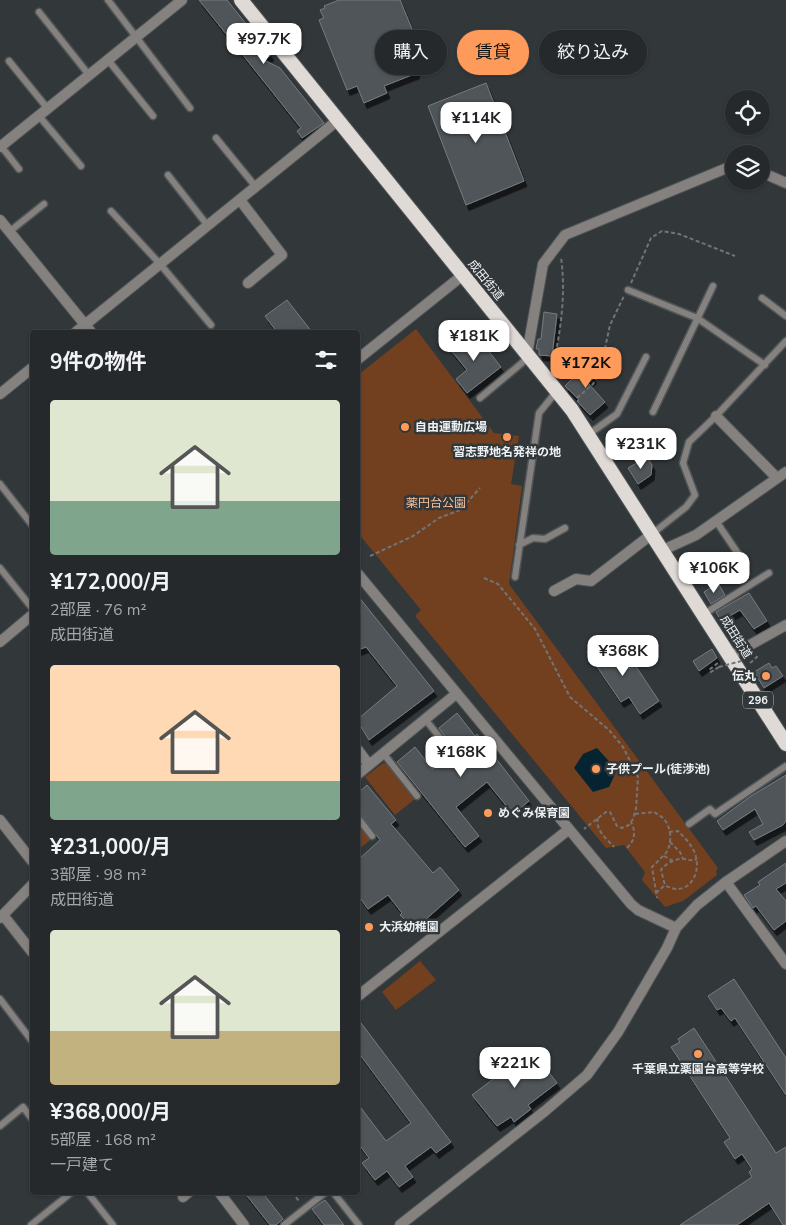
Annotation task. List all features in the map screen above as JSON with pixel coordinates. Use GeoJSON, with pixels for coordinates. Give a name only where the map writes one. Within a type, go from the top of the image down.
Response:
{"type":"FeatureCollection","features":[{"type":"Feature","properties":{"kind":"highway","name":"成田街道"},"geometry":{"type":"LineString","coordinates":[[241,0],[557,391],[589,434],[704,614],[727,658],[786,744]]}},
{"type":"Feature","properties":{"kind":"street"},"geometry":{"type":"LineString","coordinates":[[1,147],[182,0]]}},
{"type":"Feature","properties":{"kind":"street"},"geometry":{"type":"LineString","coordinates":[[0,220],[88,329],[160,264],[338,120]]}},
{"type":"Feature","properties":{"kind":"street"},"geometry":{"type":"LineString","coordinates":[[528,355],[543,264],[565,236],[725,170]]}},
{"type":"Feature","properties":{"kind":"street"},"geometry":{"type":"LineString","coordinates":[[770,176],[786,182]]}},
{"type":"Feature","properties":{"kind":"street"},"geometry":{"type":"LineString","coordinates":[[240,200],[282,255],[248,283]]}},
{"type":"Feature","properties":{"kind":"street"},"geometry":{"type":"LineString","coordinates":[[360,357],[463,275]]}},
{"type":"Feature","properties":{"kind":"street"},"geometry":{"type":"LineString","coordinates":[[0,394],[30,370]]}},
{"type":"Feature","properties":{"kind":"street"},"geometry":{"type":"LineString","coordinates":[[663,550],[696,535],[782,475],[716,416]]}},
{"type":"Feature","properties":{"kind":"street"},"geometry":{"type":"LineString","coordinates":[[554,591],[576,579],[591,581],[652,534]]}},
{"type":"Feature","properties":{"kind":"street"},"geometry":{"type":"LineString","coordinates":[[360,576],[631,904],[638,910],[676,928]]}},
{"type":"Feature","properties":{"kind":"street"},"geometry":{"type":"LineString","coordinates":[[0,642],[30,617]]}},
{"type":"Feature","properties":{"kind":"street"},"geometry":{"type":"LineString","coordinates":[[727,658],[786,625]]}},
{"type":"Feature","properties":{"kind":"street"},"geometry":{"type":"LineString","coordinates":[[360,772],[456,694]]}},
{"type":"Feature","properties":{"kind":"street"},"geometry":{"type":"LineString","coordinates":[[360,753],[369,765]]}},
{"type":"Feature","properties":{"kind":"street"},"geometry":{"type":"LineString","coordinates":[[0,820],[30,858]]}},
{"type":"Feature","properties":{"kind":"street"},"geometry":{"type":"LineString","coordinates":[[360,994],[568,830]]}},
{"type":"Feature","properties":{"kind":"street"},"geometry":{"type":"LineString","coordinates":[[400,1225],[545,1111],[587,1075],[618,1032],[667,948],[676,928],[697,905],[726,882],[786,841]]}},
{"type":"Feature","properties":{"kind":"street"},"geometry":{"type":"LineString","coordinates":[[726,882],[786,964]]}},
{"type":"Feature","properties":{"kind":"street"},"geometry":{"type":"LineString","coordinates":[[30,887],[2,916],[30,950]]}},
{"type":"Feature","properties":{"kind":"street"},"geometry":{"type":"LineString","coordinates":[[221,1195],[244,1225]]}},
{"type":"Feature","properties":{"kind":"lane"},"geometry":{"type":"LineString","coordinates":[[108,0],[190,108]]}},
{"type":"Feature","properties":{"kind":"lane"},"geometry":{"type":"LineString","coordinates":[[39,12],[89,75]]}},
{"type":"Feature","properties":{"kind":"lane"},"geometry":{"type":"LineString","coordinates":[[108,60],[153,116]]}},
{"type":"Feature","properties":{"kind":"lane"},"geometry":{"type":"LineString","coordinates":[[9,61],[48,109]]}},
{"type":"Feature","properties":{"kind":"lane"},"geometry":{"type":"LineString","coordinates":[[39,116],[81,166]]}},
{"type":"Feature","properties":{"kind":"lane"},"geometry":{"type":"LineString","coordinates":[[216,138],[256,187]]}},
{"type":"Feature","properties":{"kind":"lane"},"geometry":{"type":"LineString","coordinates":[[1,147],[19,168]]}},
{"type":"Feature","properties":{"kind":"lane"},"geometry":{"type":"LineString","coordinates":[[168,175],[208,226]]}},
{"type":"Feature","properties":{"kind":"lane"},"geometry":{"type":"LineString","coordinates":[[10,232],[44,204]]}},
{"type":"Feature","properties":{"kind":"lane"},"geometry":{"type":"LineString","coordinates":[[111,211],[160,264],[211,325]]}},
{"type":"Feature","properties":{"kind":"lane"},"geometry":{"type":"LineString","coordinates":[[653,412],[713,286]]}},
{"type":"Feature","properties":{"kind":"lane"},"geometry":{"type":"LineString","coordinates":[[628,290],[697,318],[765,365]]}},
{"type":"Feature","properties":{"kind":"lane"},"geometry":{"type":"LineString","coordinates":[[762,298],[786,316]]}},
{"type":"Feature","properties":{"kind":"lane"},"geometry":{"type":"LineString","coordinates":[[652,534],[686,506],[695,495],[684,463],[689,442],[786,342]]}},
{"type":"Feature","properties":{"kind":"lane"},"geometry":{"type":"LineString","coordinates":[[480,398],[528,355]]}},
{"type":"Feature","properties":{"kind":"lane"},"geometry":{"type":"LineString","coordinates":[[589,434],[617,414],[646,357]]}},
{"type":"Feature","properties":{"kind":"lane"},"geometry":{"type":"LineString","coordinates":[[515,577],[540,413],[557,391]]}},
{"type":"Feature","properties":{"kind":"lane"},"geometry":{"type":"LineString","coordinates":[[0,484],[30,522]]}},
{"type":"Feature","properties":{"kind":"lane"},"geometry":{"type":"LineString","coordinates":[[716,521],[742,561]]}},
{"type":"Feature","properties":{"kind":"lane"},"geometry":{"type":"LineString","coordinates":[[519,545],[532,538],[545,539],[565,528]]}},
{"type":"Feature","properties":{"kind":"lane"},"geometry":{"type":"LineString","coordinates":[[0,568],[30,606]]}},
{"type":"Feature","properties":{"kind":"lane"},"geometry":{"type":"LineString","coordinates":[[704,614],[769,573]]}},
{"type":"Feature","properties":{"kind":"lane"},"geometry":{"type":"LineString","coordinates":[[425,719],[449,749]]}},
{"type":"Feature","properties":{"kind":"lane"},"geometry":{"type":"LineString","coordinates":[[383,753],[417,796]]}},
{"type":"Feature","properties":{"kind":"lane"},"geometry":{"type":"LineString","coordinates":[[689,824],[710,809],[715,814],[786,766]]}},
{"type":"Feature","properties":{"kind":"lane"},"geometry":{"type":"LineString","coordinates":[[360,821],[372,836]]}},
{"type":"Feature","properties":{"kind":"lane"},"geometry":{"type":"LineString","coordinates":[[0,999],[30,1038]]}},
{"type":"Feature","properties":{"kind":"lane"},"geometry":{"type":"LineString","coordinates":[[0,1126],[23,1107],[30,1116]]}},
{"type":"Feature","properties":{"kind":"lane"},"geometry":{"type":"LineString","coordinates":[[31,1225],[68,1195]]}},
{"type":"Feature","properties":{"kind":"lane"},"geometry":{"type":"LineString","coordinates":[[89,1195],[112,1225]]}},
{"type":"Feature","properties":{"kind":"lane"},"geometry":{"type":"LineString","coordinates":[[284,1225],[322,1195]]}},
{"type":"Feature","properties":{"kind":"lane"},"geometry":{"type":"LineString","coordinates":[[335,1195],[359,1225]]}},
{"type":"Feature","properties":{"kind":"path"},"geometry":{"type":"LineString","coordinates":[[552,373],[563,308],[561,250],[565,236]]}},
{"type":"Feature","properties":{"kind":"path"},"geometry":{"type":"LineString","coordinates":[[370,556],[413,536],[439,518],[460,510],[480,488]]}},
{"type":"Feature","properties":{"kind":"path"},"geometry":{"type":"LineString","coordinates":[[484,578],[498,584],[535,629],[570,697],[609,730],[623,747],[638,777],[635,814],[629,825],[622,828],[617,826],[610,812],[606,812],[583,830]]}},
{"type":"Feature","properties":{"kind":"path"},"geometry":{"type":"LineString","coordinates":[[746,666],[758,657],[754,654]]}},
{"type":"Feature","properties":{"kind":"path"},"geometry":{"type":"LineString","coordinates":[[727,658],[708,670],[711,672],[719,667],[745,660]]}},
{"type":"Feature","properties":{"kind":"path"},"geometry":{"type":"LineString","coordinates":[[635,814],[654,812],[665,820],[669,832],[670,842],[664,856],[658,859],[652,867],[657,898]]}},
{"type":"Feature","properties":{"kind":"path"},"geometry":{"type":"LineString","coordinates":[[598,818],[597,825],[600,831],[614,847]]}},
{"type":"Feature","properties":{"kind":"path"},"geometry":{"type":"LineString","coordinates":[[627,848],[632,843],[634,837],[632,822]]}},
{"type":"Feature","properties":{"kind":"path"},"geometry":{"type":"LineString","coordinates":[[665,885],[677,890],[688,887],[697,870],[695,851],[678,830],[669,832]]}},
{"type":"Feature","properties":{"kind":"path"},"geometry":{"type":"LineString","coordinates":[[670,842],[680,852],[683,859]]}},
{"type":"Feature","properties":{"kind":"path"},"geometry":{"type":"LineString","coordinates":[[664,856],[674,861]]}},
{"type":"Feature","properties":{"kind":"path"},"geometry":{"type":"LineString","coordinates":[[665,885],[661,870],[664,865],[683,859],[690,861],[697,859]]}},
{"type":"Feature","properties":{"kind":"path"},"geometry":{"type":"LineString","coordinates":[[656,893],[665,885]]}},
{"type":"Feature","properties":{"kind":"path"},"geometry":{"type":"LineString","coordinates":[[294,1195],[305,1209]]}},
{"type":"Feature","properties":{"kind":"green space","name":"薬円台公園"},"geometry":{"type":"Polygon","coordinates":[[[416,329],[494,433],[519,436],[511,484],[522,486],[509,584],[718,868],[716,871],[717,875],[683,901],[665,907],[642,880],[645,872],[624,845],[606,848],[415,616],[421,610],[360,535],[360,373],[416,329]]]}},
{"type":"Feature","properties":{"kind":"green space"},"geometry":{"type":"Polygon","coordinates":[[[383,763],[387,764],[415,799],[395,815],[365,777],[383,763]]]}},
{"type":"Feature","properties":{"kind":"green space"},"geometry":{"type":"Polygon","coordinates":[[[360,826],[370,840],[360,848],[360,826]]]}},
{"type":"Feature","properties":{"kind":"green space"},"geometry":{"type":"Polygon","coordinates":[[[420,961],[436,980],[396,1010],[382,992],[420,961]]]}},
{"type":"Feature","properties":{"kind":"water","name":"子供プール(徒渉池)"},"geometry":{"type":"Polygon","coordinates":[[[597,748],[617,770],[609,787],[593,792],[574,768],[583,754],[597,748]]]}},
{"type":"Feature","properties":{"kind":"building"},"geometry":{"type":"Polygon","coordinates":[[[199,0],[227,0],[271,55],[264,60],[280,68],[324,123],[302,138],[297,131],[301,128],[199,0]]]}},
{"type":"Feature","properties":{"kind":"building"},"geometry":{"type":"Polygon","coordinates":[[[339,0],[400,0],[412,30],[375,30],[375,75],[412,75],[384,86],[387,93],[364,103],[357,86],[347,90],[319,20],[324,18],[320,10],[325,8],[324,6],[339,0]]]}},
{"type":"Feature","properties":{"kind":"building"},"geometry":{"type":"Polygon","coordinates":[[[486,83],[524,181],[466,205],[428,106],[486,83]]]}},
{"type":"Feature","properties":{"kind":"building"},"geometry":{"type":"Polygon","coordinates":[[[287,300],[310,330],[276,330],[265,316],[287,300]]]}},
{"type":"Feature","properties":{"kind":"building"},"geometry":{"type":"Polygon","coordinates":[[[544,312],[557,314],[552,356],[539,355],[539,349],[536,349],[538,339],[541,339],[544,312]]]}},
{"type":"Feature","properties":{"kind":"building"},"geometry":{"type":"Polygon","coordinates":[[[473,331],[501,367],[467,393],[456,379],[467,370],[450,349],[473,331]]]}},
{"type":"Feature","properties":{"kind":"building"},"geometry":{"type":"Polygon","coordinates":[[[591,360],[598,367],[592,376],[594,378],[588,383],[605,402],[590,415],[565,386],[591,360]]]}},
{"type":"Feature","properties":{"kind":"building"},"geometry":{"type":"Polygon","coordinates":[[[647,457],[652,465],[651,475],[638,484],[628,468],[647,457]]]}},
{"type":"Feature","properties":{"kind":"building"},"geometry":{"type":"Polygon","coordinates":[[[718,583],[725,595],[711,604],[704,592],[718,583]]]}},
{"type":"Feature","properties":{"kind":"building"},"geometry":{"type":"Polygon","coordinates":[[[749,593],[767,621],[754,629],[740,610],[721,621],[716,612],[749,593]]]}},
{"type":"Feature","properties":{"kind":"building"},"geometry":{"type":"Polygon","coordinates":[[[360,598],[434,691],[369,740],[360,725],[360,717],[397,686],[366,647],[360,649],[360,598]]]}},
{"type":"Feature","properties":{"kind":"building"},"geometry":{"type":"Polygon","coordinates":[[[609,638],[630,669],[635,665],[659,701],[640,714],[629,697],[621,702],[587,652],[609,638]]]}},
{"type":"Feature","properties":{"kind":"building"},"geometry":{"type":"Polygon","coordinates":[[[712,649],[717,658],[699,671],[693,661],[712,649]]]}},
{"type":"Feature","properties":{"kind":"building"},"geometry":{"type":"Polygon","coordinates":[[[769,663],[772,668],[776,666],[783,676],[764,688],[754,672],[769,663]]]}},
{"type":"Feature","properties":{"kind":"building"},"geometry":{"type":"Polygon","coordinates":[[[457,713],[475,736],[477,734],[529,801],[513,814],[487,782],[456,807],[479,836],[465,847],[397,762],[415,747],[432,769],[456,751],[439,728],[457,713]]]}},
{"type":"Feature","properties":{"kind":"building"},"geometry":{"type":"Polygon","coordinates":[[[786,775],[786,821],[783,825],[754,840],[749,832],[763,824],[755,809],[723,830],[717,821],[751,796],[786,775]]]}},
{"type":"Feature","properties":{"kind":"building"},"geometry":{"type":"Polygon","coordinates":[[[367,785],[396,820],[391,824],[433,873],[440,867],[459,890],[416,928],[409,920],[407,922],[400,915],[402,913],[388,895],[368,909],[360,898],[360,858],[380,840],[360,814],[360,791],[367,785]]]}},
{"type":"Feature","properties":{"kind":"building"},"geometry":{"type":"Polygon","coordinates":[[[786,863],[786,883],[776,889],[786,901],[786,921],[774,930],[756,906],[753,908],[744,895],[760,885],[758,882],[786,863]]]}},
{"type":"Feature","properties":{"kind":"building"},"geometry":{"type":"Polygon","coordinates":[[[734,979],[786,1058],[786,1095],[735,1018],[731,1021],[721,1008],[717,1010],[708,996],[734,979]]]}},
{"type":"Feature","properties":{"kind":"building"},"geometry":{"type":"Polygon","coordinates":[[[360,1022],[451,1142],[436,1153],[431,1147],[405,1166],[413,1177],[399,1187],[387,1171],[375,1180],[362,1163],[369,1158],[360,1146],[360,1107],[386,1141],[411,1123],[360,1055],[360,1022]]]}},
{"type":"Feature","properties":{"kind":"building"},"geometry":{"type":"Polygon","coordinates":[[[694,1028],[776,1153],[786,1147],[786,1225],[783,1225],[769,1203],[737,1225],[680,1225],[752,1177],[749,1172],[752,1169],[742,1154],[735,1159],[724,1142],[730,1138],[671,1047],[680,1042],[678,1039],[694,1028]]]}},
{"type":"Feature","properties":{"kind":"building"},"geometry":{"type":"Polygon","coordinates":[[[532,1050],[557,1083],[528,1105],[531,1109],[514,1122],[511,1117],[497,1126],[472,1095],[532,1050]]]}},
{"type":"Feature","properties":{"kind":"building"},"geometry":{"type":"Polygon","coordinates":[[[246,1195],[264,1195],[283,1219],[276,1225],[270,1225],[246,1195]]]}},
{"type":"Feature","properties":{"kind":"building"},"geometry":{"type":"Polygon","coordinates":[[[325,1200],[344,1225],[324,1225],[312,1209],[325,1200]]]}},
{"type":"Feature","properties":{"kind":"place","name":"自由運動広場"},"geometry":{"type":"Point","coordinates":[405,427]}},
{"type":"Feature","properties":{"kind":"place","name":"習志野地名発祥の地"},"geometry":{"type":"Point","coordinates":[507,437]}},
{"type":"Feature","properties":{"kind":"place","name":"伝丸"},"geometry":{"type":"Point","coordinates":[766,676]}},
{"type":"Feature","properties":{"kind":"place","name":"子供プール(徒渉池)"},"geometry":{"type":"Point","coordinates":[596,769]}},
{"type":"Feature","properties":{"kind":"place","name":"めぐみ保育園"},"geometry":{"type":"Point","coordinates":[488,813]}},
{"type":"Feature","properties":{"kind":"place","name":"大浜幼稚園"},"geometry":{"type":"Point","coordinates":[369,927]}},
{"type":"Feature","properties":{"kind":"place","name":"千葉県立薬園台高等学校"},"geometry":{"type":"Point","coordinates":[698,1054]}}]}
